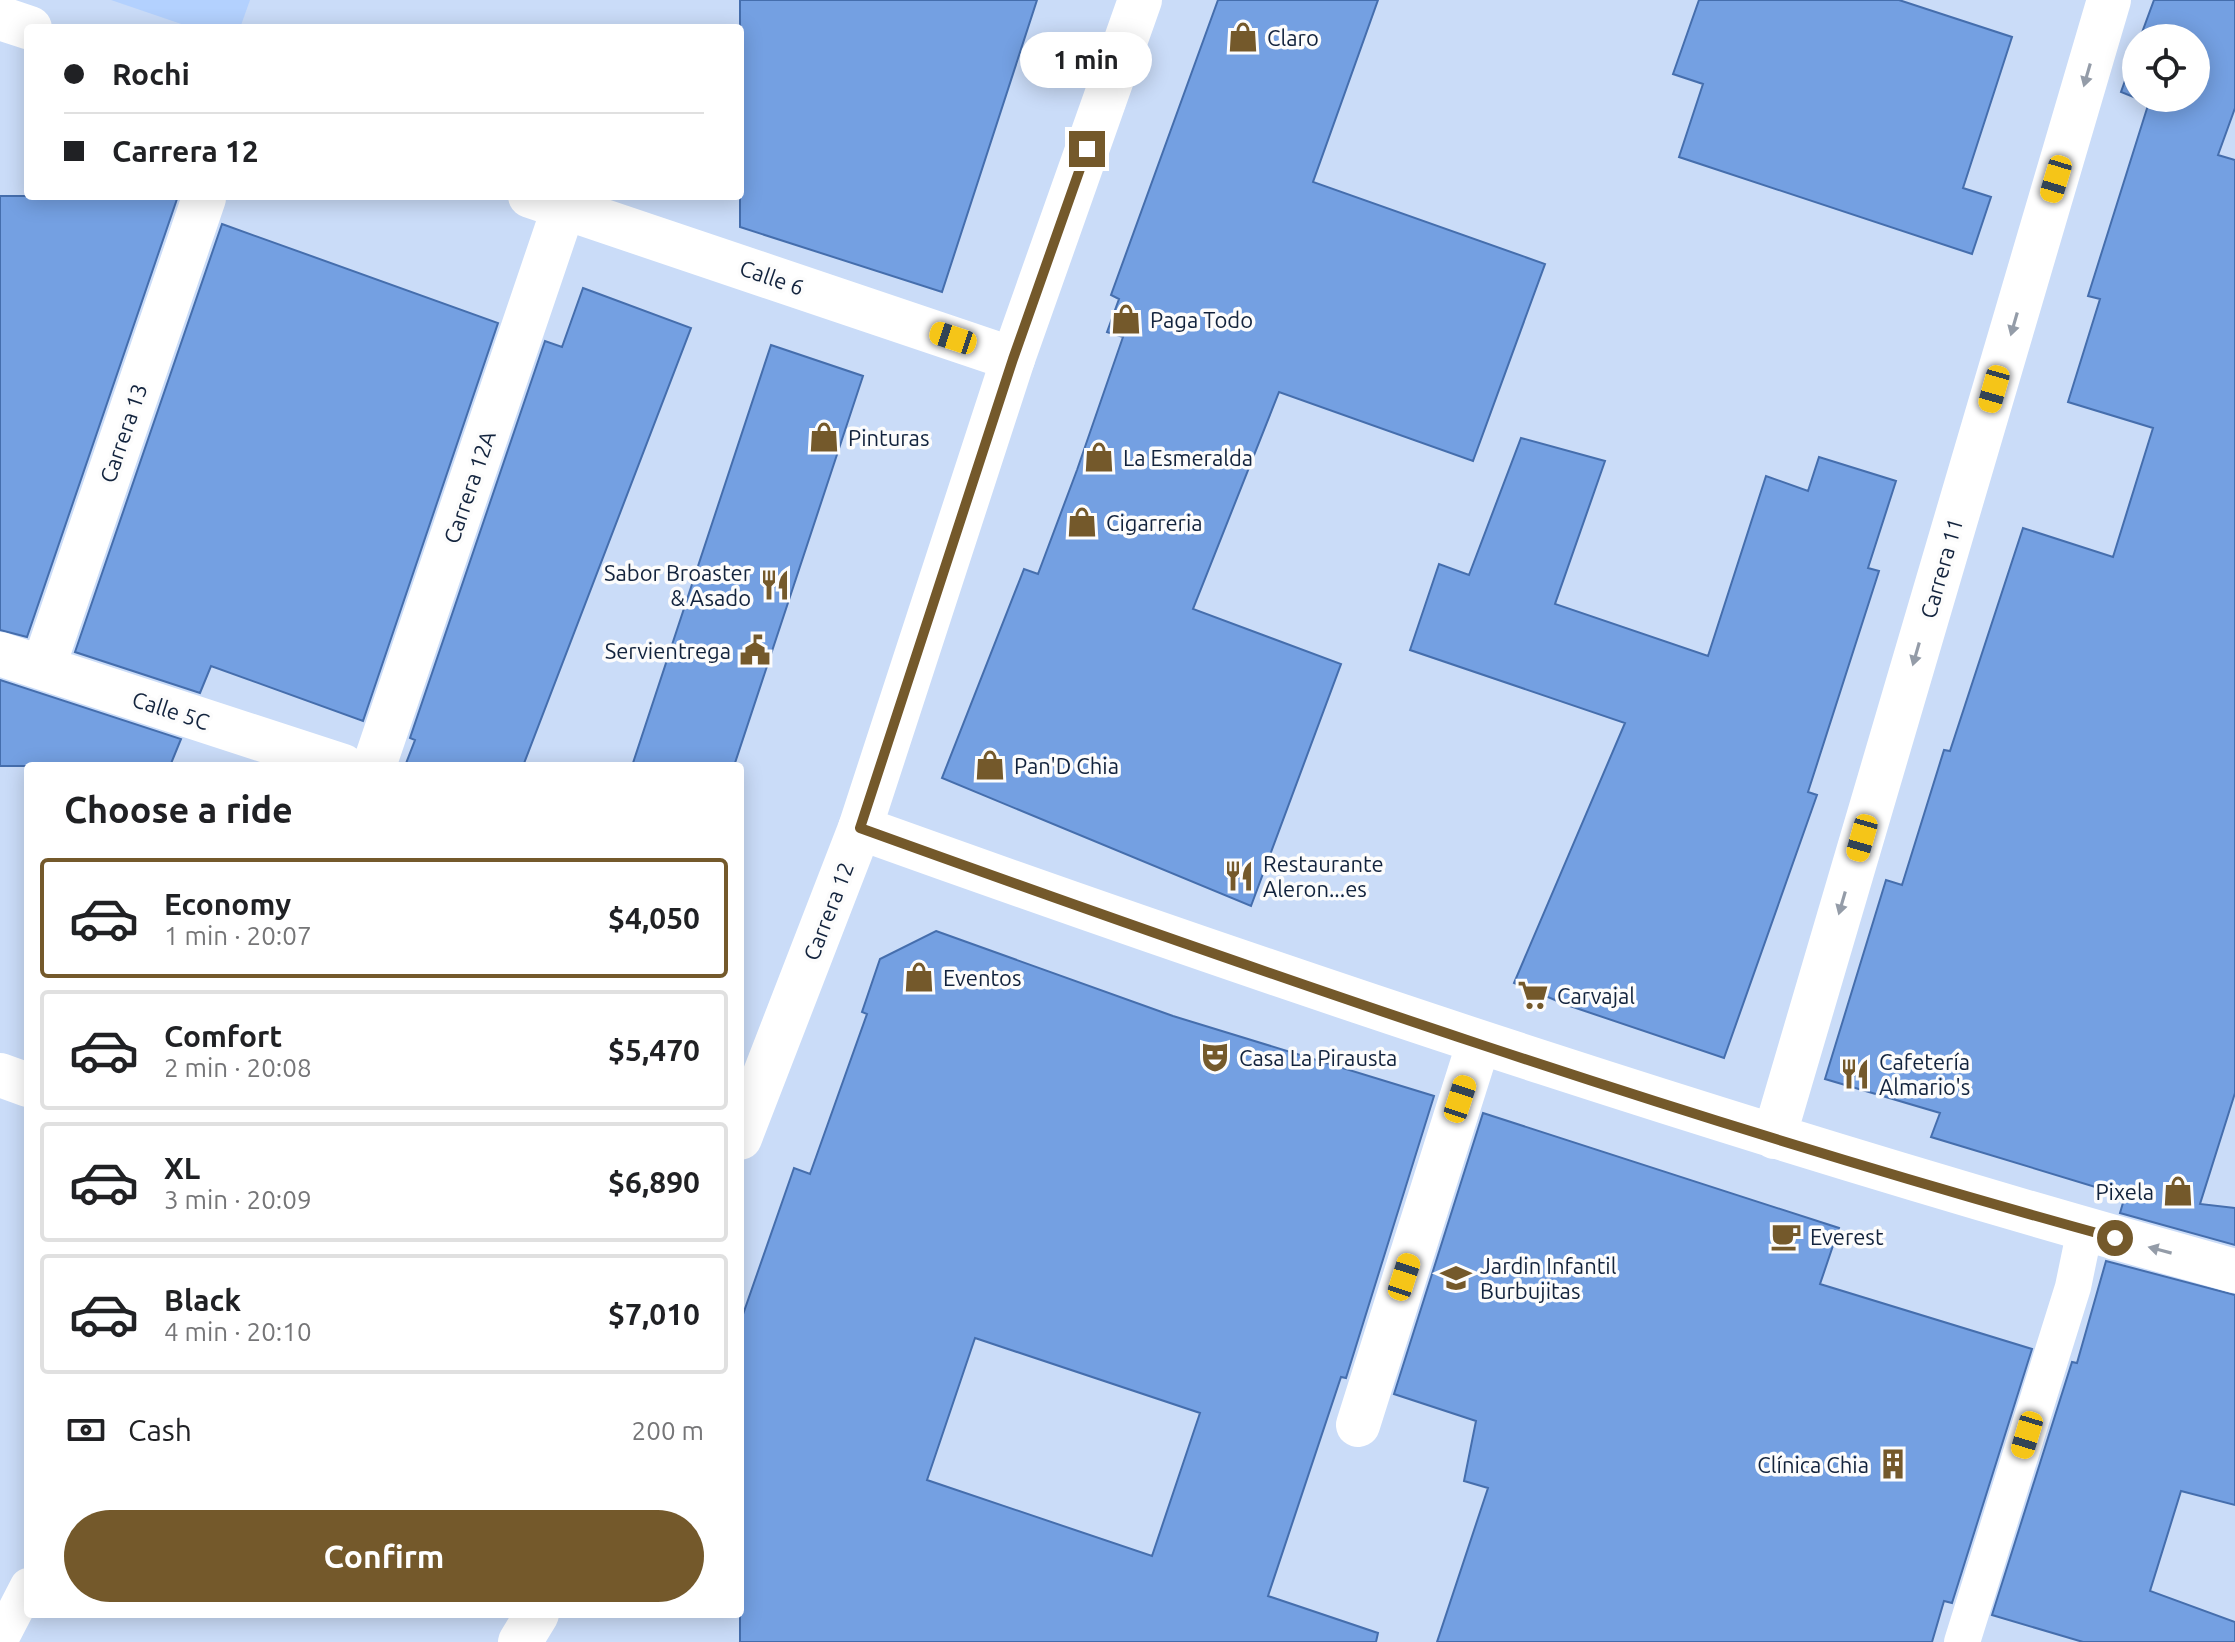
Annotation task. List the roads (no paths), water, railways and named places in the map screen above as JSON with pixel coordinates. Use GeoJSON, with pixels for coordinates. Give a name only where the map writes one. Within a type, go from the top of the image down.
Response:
{"type":"FeatureCollection","features":[{"type":"Feature","properties":{"kind":"street","name":"Carrera 12"},"geometry":{"type":"LineString","coordinates":[[744,1128],[860,828],[1013,359],[1140,0]]}},
{"type":"Feature","properties":{"kind":"street","name":"Carrera 11"},"geometry":{"type":"LineString","coordinates":[[1774,1137],[2109,0]]}},
{"type":"Feature","properties":{"kind":"street","name":"Carrera 13"},"geometry":{"type":"LineString","coordinates":[[43,668],[203,200]]}},
{"type":"Feature","properties":{"kind":"street","name":"Calle 6"},"geometry":{"type":"LineString","coordinates":[[547,202],[1013,359]]}},
{"type":"Feature","properties":{"kind":"street","name":"Carrera 12A"},"geometry":{"type":"LineString","coordinates":[[375,762],[547,202]]}},
{"type":"Feature","properties":{"kind":"street","name":"Calle 5C"},"geometry":{"type":"LineString","coordinates":[[0,654],[331,762]]}},
{"type":"Feature","properties":{"kind":"street"},"geometry":{"type":"LineString","coordinates":[[860,828],[1169,939],[1479,1042],[1774,1137],[2235,1271]]}},
{"type":"Feature","properties":{"kind":"street"},"geometry":{"type":"LineString","coordinates":[[1358,1425],[1479,1042]]}},
{"type":"Feature","properties":{"kind":"street"},"geometry":{"type":"LineString","coordinates":[[0,1075],[24,1084]]}},
{"type":"Feature","properties":{"kind":"street"},"geometry":{"type":"LineString","coordinates":[[520,1642],[535,1618]]}},
{"type":"Feature","properties":{"kind":"lane"},"geometry":{"type":"LineString","coordinates":[[1962,1642],[2073,1287],[2085,1229]]}},
{"type":"Feature","properties":{"kind":"lane"},"geometry":{"type":"LineString","coordinates":[[0,1640],[24,1594]]}},
{"type":"Feature","properties":{"kind":"place","name":"Claro"},"geometry":{"type":"Point","coordinates":[1243,37]}},
{"type":"Feature","properties":{"kind":"place","name":"Paga Todo"},"geometry":{"type":"Point","coordinates":[1126,319]}},
{"type":"Feature","properties":{"kind":"place","name":"Pinturas"},"geometry":{"type":"Point","coordinates":[824,437]}},
{"type":"Feature","properties":{"kind":"place","name":"La Esmeralda"},"geometry":{"type":"Point","coordinates":[1099,457]}},
{"type":"Feature","properties":{"kind":"place","name":"Cigarreria"},"geometry":{"type":"Point","coordinates":[1082,522]}},
{"type":"Feature","properties":{"kind":"place","name":"Sabor Broaster & Asado"},"geometry":{"type":"Point","coordinates":[775,585]}},
{"type":"Feature","properties":{"kind":"place","name":"Servientrega"},"geometry":{"type":"Point","coordinates":[755,650]}},
{"type":"Feature","properties":{"kind":"place","name":"Pan'D Chia"},"geometry":{"type":"Point","coordinates":[990,765]}},
{"type":"Feature","properties":{"kind":"place","name":"Restaurante Aleron...es"},"geometry":{"type":"Point","coordinates":[1239,876]}},
{"type":"Feature","properties":{"kind":"place","name":"Eventos"},"geometry":{"type":"Point","coordinates":[919,977]}},
{"type":"Feature","properties":{"kind":"place","name":"Carvajal"},"geometry":{"type":"Point","coordinates":[1533,995]}},
{"type":"Feature","properties":{"kind":"place","name":"Casa La Pirausta"},"geometry":{"type":"Point","coordinates":[1215,1057]}},
{"type":"Feature","properties":{"kind":"place","name":"Cafetería Almario's"},"geometry":{"type":"Point","coordinates":[1855,1074]}},
{"type":"Feature","properties":{"kind":"place","name":"Pixela"},"geometry":{"type":"Point","coordinates":[2178,1191]}},
{"type":"Feature","properties":{"kind":"place","name":"Everest"},"geometry":{"type":"Point","coordinates":[1786,1236]}},
{"type":"Feature","properties":{"kind":"place","name":"Jardin Infantil Burbujitas"},"geometry":{"type":"Point","coordinates":[1456,1278]}},
{"type":"Feature","properties":{"kind":"place","name":"Clínica Chia"},"geometry":{"type":"Point","coordinates":[1893,1464]}}]}
